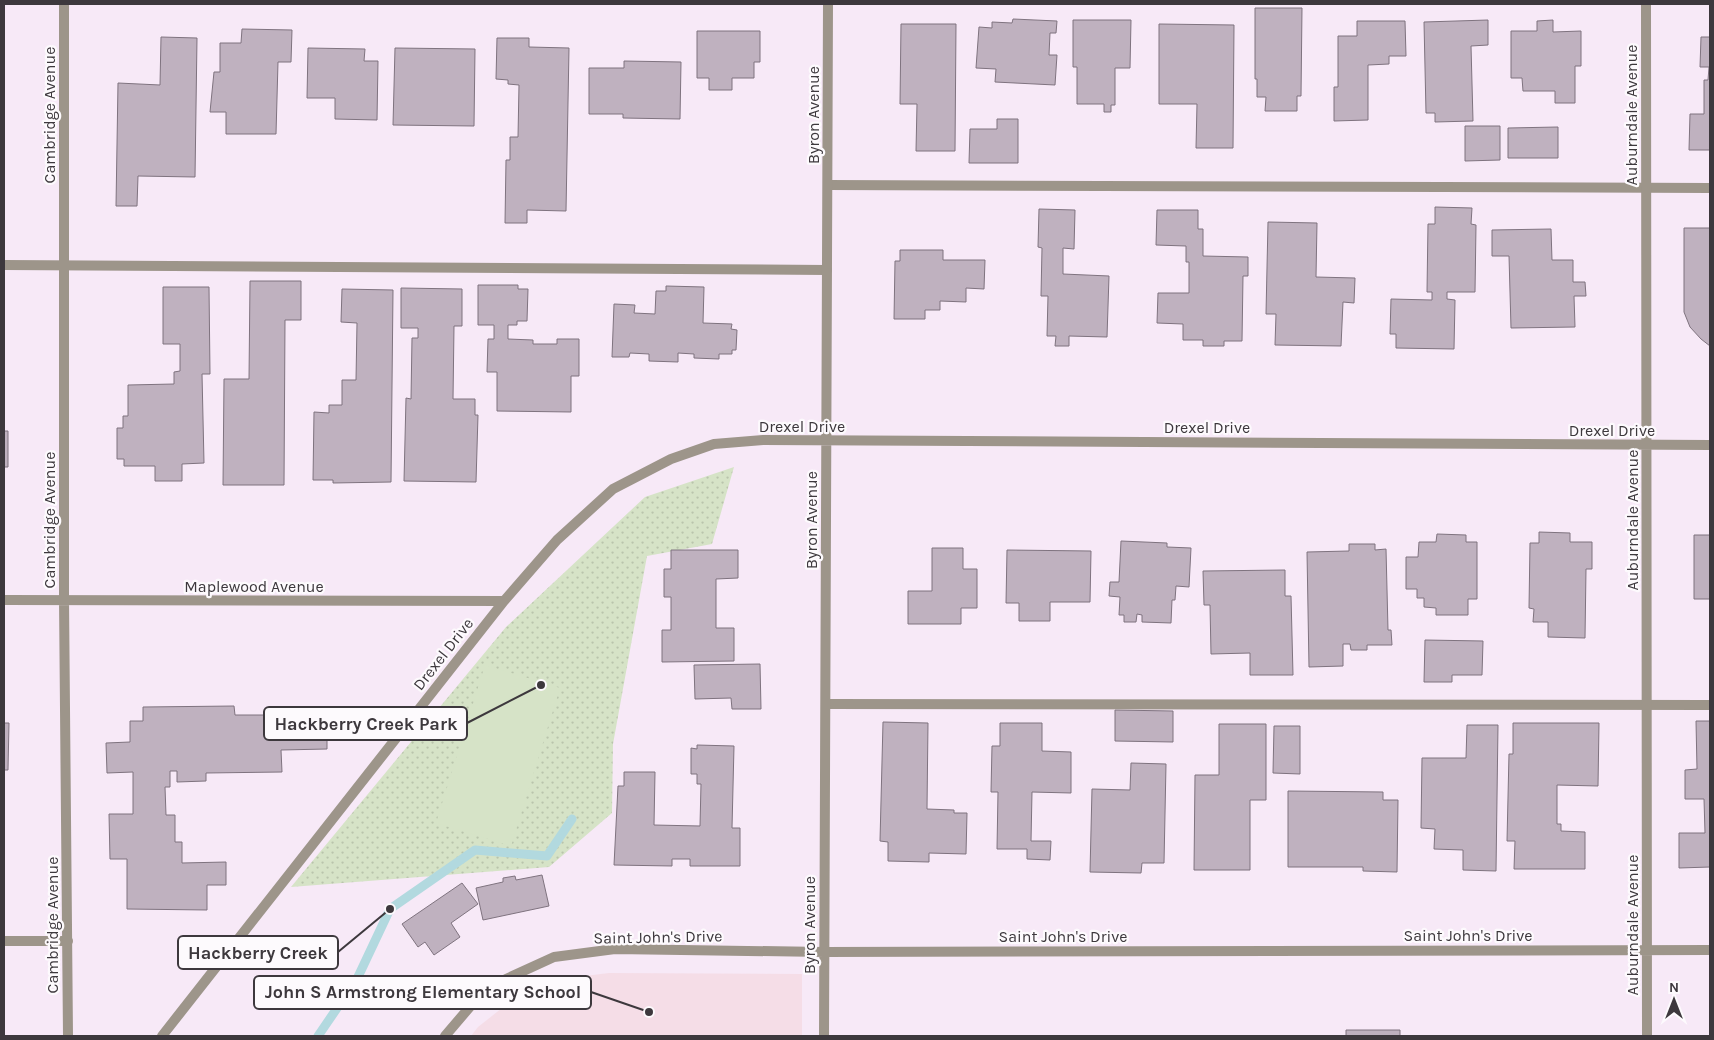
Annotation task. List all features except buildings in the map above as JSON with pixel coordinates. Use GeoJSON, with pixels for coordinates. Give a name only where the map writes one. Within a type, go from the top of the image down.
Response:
{"type":"FeatureCollection","features":[{"type":"Feature","properties":{"kind":"street","name":"Cambridge Avenue"},"geometry":{"type":"LineString","coordinates":[[64,4],[64,600],[68,1036]]}},
{"type":"Feature","properties":{"kind":"street","name":"Byron Avenue"},"geometry":{"type":"LineString","coordinates":[[824,1036],[828,4]]}},
{"type":"Feature","properties":{"kind":"street","name":"Auburndale Avenue"},"geometry":{"type":"LineString","coordinates":[[1646,4],[1647,1036]]}},
{"type":"Feature","properties":{"kind":"street"},"geometry":{"type":"LineString","coordinates":[[828,186],[1710,188]]}},
{"type":"Feature","properties":{"kind":"street"},"geometry":{"type":"LineString","coordinates":[[4,265],[827,270]]}},
{"type":"Feature","properties":{"kind":"street","name":"Drexel Drive"},"geometry":{"type":"LineString","coordinates":[[162,1036],[504,601],[558,540],[613,489],[671,459],[714,444],[763,440],[1710,446]]}},
{"type":"Feature","properties":{"kind":"street","name":"Maplewood Avenue"},"geometry":{"type":"LineString","coordinates":[[4,600],[504,601]]}},
{"type":"Feature","properties":{"kind":"street"},"geometry":{"type":"LineString","coordinates":[[826,704],[1710,705]]}},
{"type":"Feature","properties":{"kind":"street"},"geometry":{"type":"LineString","coordinates":[[4,941],[68,941]]}},
{"type":"Feature","properties":{"kind":"street","name":"Saint John's Drive"},"geometry":{"type":"LineString","coordinates":[[445,1036],[474,1002],[506,979],[554,957],[614,949],[824,952],[1710,950]]}},
{"type":"Feature","properties":{"kind":"shaded area"},"geometry":{"type":"Polygon","coordinates":[[[609,973],[802,974],[802,1036],[471,1036],[478,1027],[516,997],[560,979],[609,973]]]}},
{"type":"Feature","properties":{"kind":"green space"},"geometry":{"type":"Polygon","coordinates":[[[734,467],[712,544],[647,556],[613,744],[612,813],[549,867],[291,887],[506,627],[645,497],[734,467]]]}},
{"type":"Feature","properties":{"kind":"green space"},"geometry":{"type":"Polygon","coordinates":[[[485,665],[560,688],[511,846],[436,823],[485,665]]]}},
{"type":"Feature","properties":{"kind":"waterway"},"geometry":{"type":"LineString","coordinates":[[318,1036],[357,979],[390,909],[475,850],[547,856],[572,819]]}},
{"type":"Feature","properties":{"kind":"place","name":"Hackberry Creek Park"},"geometry":{"type":"Point","coordinates":[541,685]}},
{"type":"Feature","properties":{"kind":"place","name":"Hackberry Creek"},"geometry":{"type":"Point","coordinates":[390,909]}},
{"type":"Feature","properties":{"kind":"place","name":"John S Armstrong Elementary School"},"geometry":{"type":"Point","coordinates":[649,1012]}}]}
